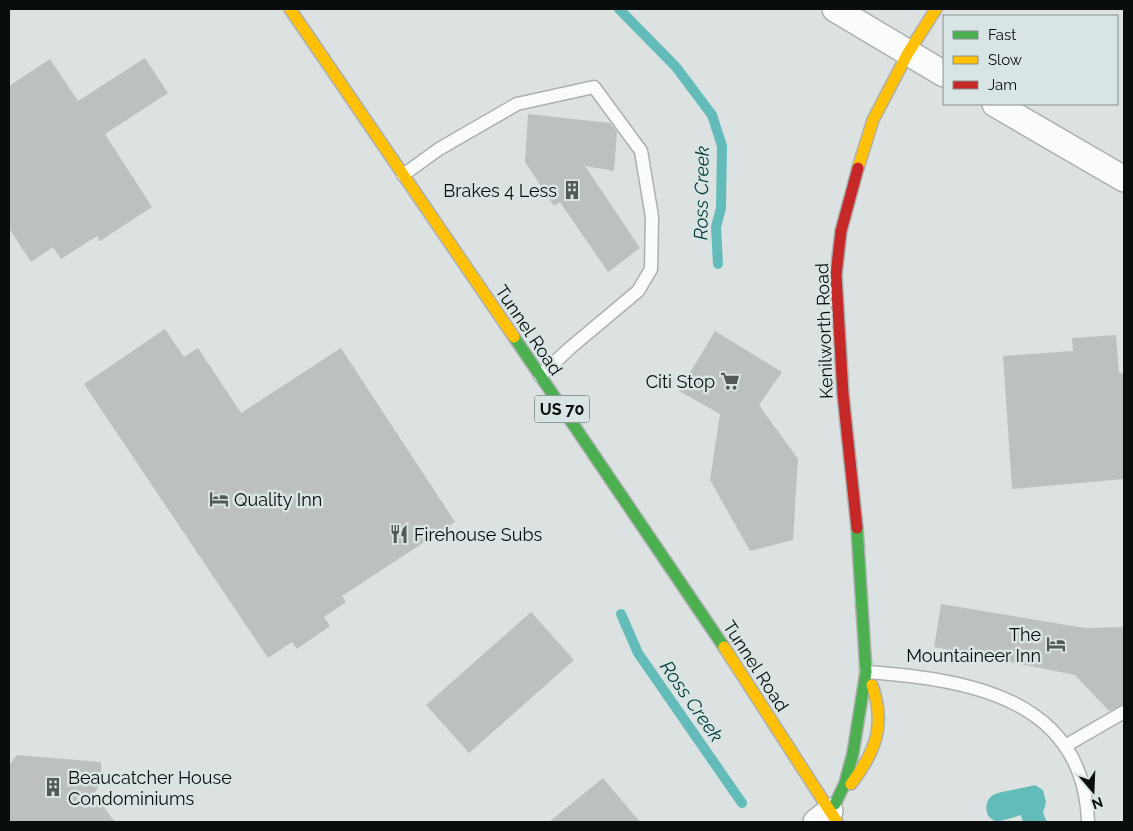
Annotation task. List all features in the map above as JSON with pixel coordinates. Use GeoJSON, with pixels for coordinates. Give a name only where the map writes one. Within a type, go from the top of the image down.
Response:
{"type":"FeatureCollection","features":[{"type":"Feature","properties":{"kind":"street","name":"Tunnel Road"},"geometry":{"type":"LineString","coordinates":[[290,9],[689,594],[830,815]]}},
{"type":"Feature","properties":{"kind":"street"},"geometry":{"type":"LineString","coordinates":[[835,9],[943,73]]}},
{"type":"Feature","properties":{"kind":"street","name":"Kenilworth Road"},"geometry":{"type":"LineString","coordinates":[[830,815],[844,783],[853,753],[866,672],[859,542],[843,394],[836,276],[841,231],[854,180],[873,120],[908,53],[936,9]]}},
{"type":"Feature","properties":{"kind":"street"},"geometry":{"type":"LineString","coordinates":[[997,105],[1124,179]]}},
{"type":"Feature","properties":{"kind":"street","name":"Kenilworth Road"},"geometry":{"type":"LineString","coordinates":[[830,815],[864,768],[872,755],[877,740],[879,714],[874,690],[866,672]]}},
{"type":"Feature","properties":{"kind":"lane"},"geometry":{"type":"LineString","coordinates":[[403,175],[439,149],[516,104],[594,87],[641,151],[652,217],[651,269],[638,291],[540,376]]}},
{"type":"Feature","properties":{"kind":"lane"},"geometry":{"type":"LineString","coordinates":[[866,672],[900,674],[946,682],[995,694],[1033,715],[1051,728],[1065,746],[1078,770],[1088,810],[1088,822]]}},
{"type":"Feature","properties":{"kind":"lane"},"geometry":{"type":"LineString","coordinates":[[1065,746],[1124,712]]}},
{"type":"Feature","properties":{"kind":"water"},"geometry":{"type":"Polygon","coordinates":[[[1035,785],[1043,790],[1046,802],[1043,813],[1047,822],[1023,822],[1021,815],[998,821],[990,818],[986,806],[993,795],[1035,785]]]}},
{"type":"Feature","properties":{"kind":"building"},"geometry":{"type":"Polygon","coordinates":[[[145,58],[168,93],[105,134],[152,207],[100,241],[97,236],[61,259],[53,247],[31,262],[9,228],[9,86],[50,59],[78,101],[145,58]]]}},
{"type":"Feature","properties":{"kind":"building","name":"Brakes 4 Less"},"geometry":{"type":"Polygon","coordinates":[[[528,114],[610,123],[617,132],[614,171],[585,166],[640,248],[608,272],[560,202],[554,206],[525,162],[528,114]]]}},
{"type":"Feature","properties":{"kind":"building"},"geometry":{"type":"Polygon","coordinates":[[[165,329],[184,357],[198,348],[241,413],[341,348],[455,522],[342,596],[346,602],[324,617],[330,626],[297,649],[292,642],[268,658],[84,384],[165,329]]]}},
{"type":"Feature","properties":{"kind":"building"},"geometry":{"type":"Polygon","coordinates":[[[715,331],[782,372],[759,405],[798,459],[793,540],[750,551],[710,480],[720,414],[679,391],[715,331]]]}},
{"type":"Feature","properties":{"kind":"building"},"geometry":{"type":"Polygon","coordinates":[[[1116,335],[1119,373],[1124,373],[1124,479],[1012,489],[1003,356],[1073,351],[1072,338],[1116,335]]]}},
{"type":"Feature","properties":{"kind":"building"},"geometry":{"type":"Polygon","coordinates":[[[941,604],[1085,628],[1124,627],[1124,704],[1109,711],[1075,675],[934,647],[941,604]]]}},
{"type":"Feature","properties":{"kind":"building"},"geometry":{"type":"Polygon","coordinates":[[[531,612],[574,660],[469,753],[426,705],[531,612]]]}},
{"type":"Feature","properties":{"kind":"building","name":"Beaucatcher House Condominiums"},"geometry":{"type":"Polygon","coordinates":[[[17,755],[101,762],[102,780],[94,794],[115,822],[9,822],[9,765],[17,755]]]}},
{"type":"Feature","properties":{"kind":"building"},"geometry":{"type":"Polygon","coordinates":[[[603,778],[640,822],[549,822],[603,778]]]}},
{"type":"Feature","properties":{"kind":"waterway","name":"Ross Creek"},"geometry":{"type":"LineString","coordinates":[[619,9],[676,67],[712,115],[722,146],[721,208],[716,227],[718,264]]}},
{"type":"Feature","properties":{"kind":"waterway","name":"Ross Creek"},"geometry":{"type":"LineString","coordinates":[[621,614],[638,653],[742,803]]}},
{"type":"Feature","properties":{"kind":"traffic: fast"},"geometry":{"type":"LineString","coordinates":[[514,337],[724,647]]}},
{"type":"Feature","properties":{"kind":"traffic: fast"},"geometry":{"type":"LineString","coordinates":[[835,804],[845,783],[853,753],[866,672],[857,528]]}},
{"type":"Feature","properties":{"kind":"traffic: slow"},"geometry":{"type":"LineString","coordinates":[[290,9],[514,337]]}},
{"type":"Feature","properties":{"kind":"traffic: slow"},"geometry":{"type":"LineString","coordinates":[[858,168],[873,120],[908,53],[936,9]]}},
{"type":"Feature","properties":{"kind":"traffic: slow"},"geometry":{"type":"LineString","coordinates":[[724,647],[837,822]]}},
{"type":"Feature","properties":{"kind":"traffic: slow"},"geometry":{"type":"LineString","coordinates":[[851,784],[867,760],[876,737],[878,713],[872,685]]}},
{"type":"Feature","properties":{"kind":"traffic: jam"},"geometry":{"type":"LineString","coordinates":[[857,528],[843,394],[836,275],[841,231],[858,168]]}},
{"type":"Feature","properties":{"kind":"place","name":"Brakes 4 Less"},"geometry":{"type":"Point","coordinates":[572,190]}},
{"type":"Feature","properties":{"kind":"place","name":"Citi Stop"},"geometry":{"type":"Point","coordinates":[730,381]}},
{"type":"Feature","properties":{"kind":"place","name":"Quality Inn"},"geometry":{"type":"Point","coordinates":[219,499]}},
{"type":"Feature","properties":{"kind":"place","name":"Firehouse Subs"},"geometry":{"type":"Point","coordinates":[399,534]}},
{"type":"Feature","properties":{"kind":"place","name":"The Mountaineer Inn"},"geometry":{"type":"Point","coordinates":[1056,644]}},
{"type":"Feature","properties":{"kind":"place","name":"Beaucatcher House Condominiums"},"geometry":{"type":"Point","coordinates":[53,787]}}]}
